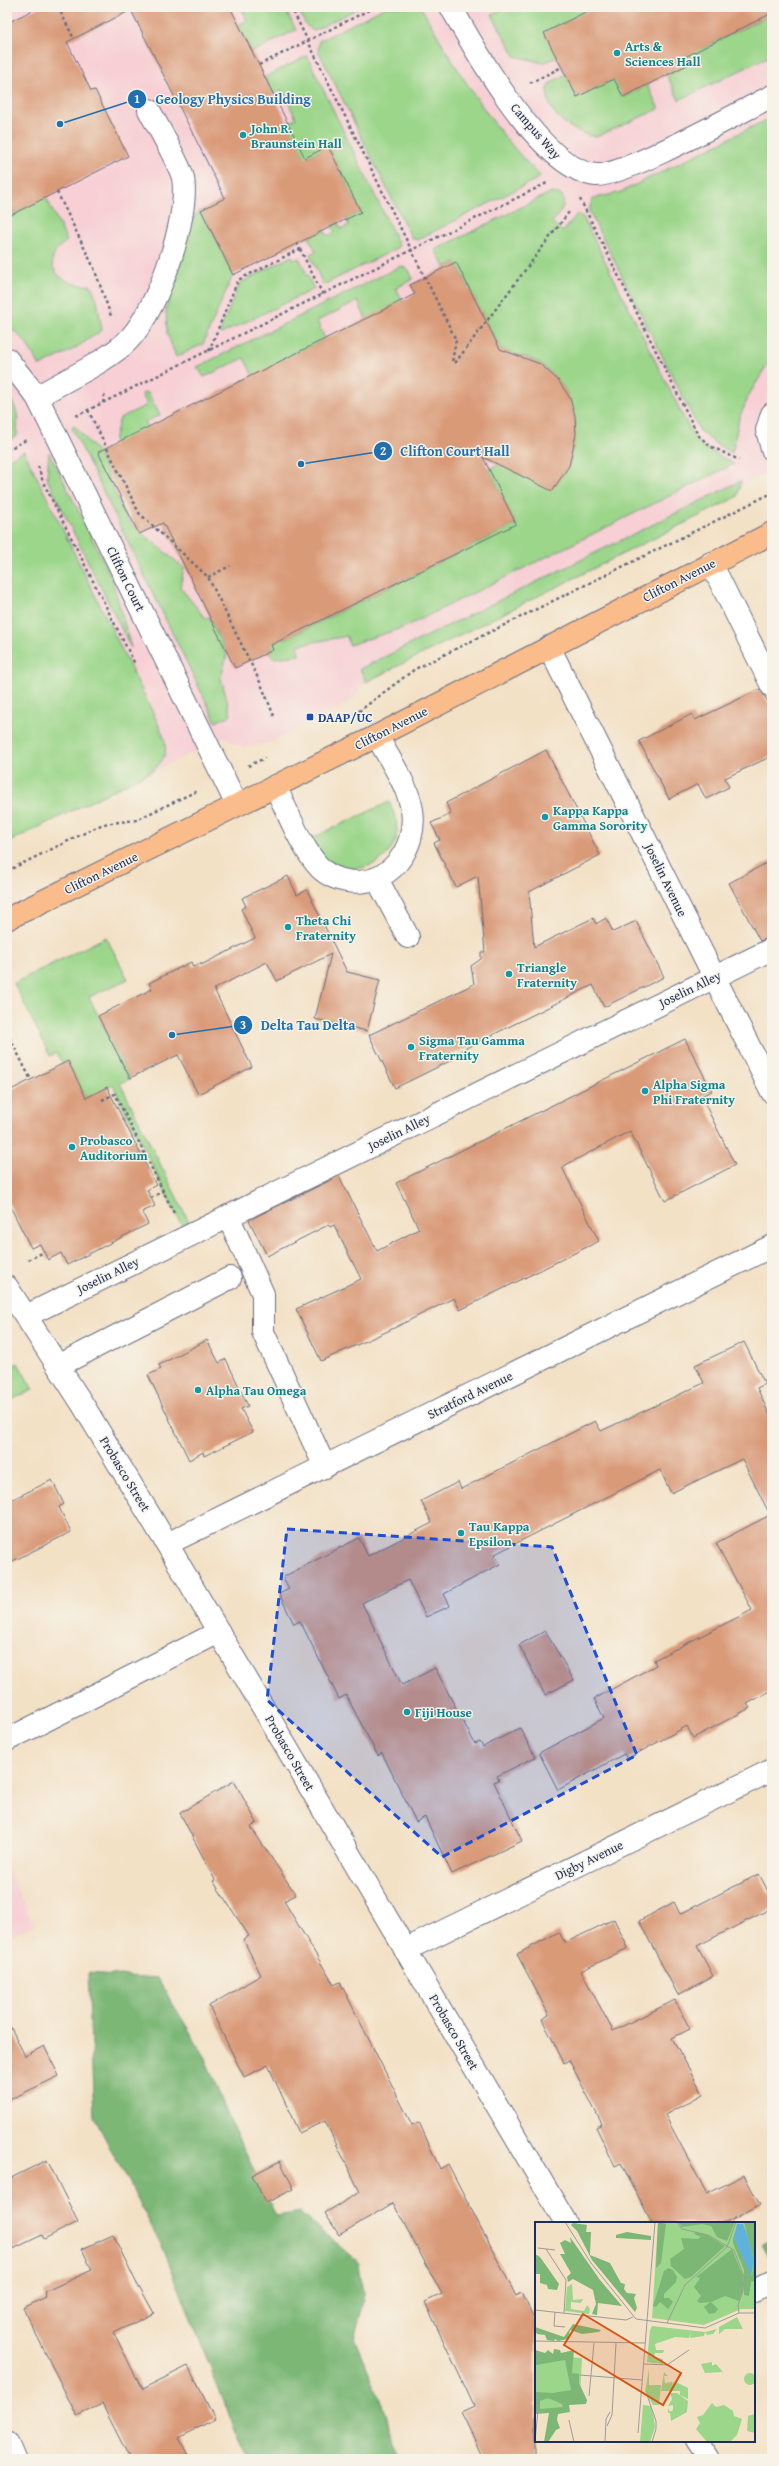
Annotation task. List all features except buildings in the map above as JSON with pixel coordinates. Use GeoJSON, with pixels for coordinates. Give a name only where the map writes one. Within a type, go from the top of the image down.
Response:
{"type":"FeatureCollection","features":[{"type":"Feature","properties":{"kind":"main road","name":"Clifton Avenue"},"geometry":{"type":"LineString","coordinates":[[7,919],[378,736],[772,533]]}},
{"type":"Feature","properties":{"kind":"street","name":"Campus Way"},"geometry":{"type":"LineString","coordinates":[[452,7],[470,42],[516,108],[550,150],[566,164],[580,172],[597,175],[632,165],[772,96]]}},
{"type":"Feature","properties":{"kind":"street"},"geometry":{"type":"LineString","coordinates":[[37,397],[124,345],[140,326],[170,262],[179,226],[183,178],[149,110]]}},
{"type":"Feature","properties":{"kind":"street","name":"Clifton Court"},"geometry":{"type":"LineString","coordinates":[[7,359],[37,397],[237,805]]}},
{"type":"Feature","properties":{"kind":"street"},"geometry":{"type":"LineString","coordinates":[[772,414],[767,430],[772,449]]}},
{"type":"Feature","properties":{"kind":"street"},"geometry":{"type":"LineString","coordinates":[[711,564],[772,686]]}},
{"type":"Feature","properties":{"kind":"street","name":"Joselin Avenue"},"geometry":{"type":"LineString","coordinates":[[549,647],[772,1092]]}},
{"type":"Feature","properties":{"kind":"street"},"geometry":{"type":"LineString","coordinates":[[275,786],[309,855],[322,870],[340,880],[361,883],[377,879],[392,869],[406,849],[412,822],[412,810],[405,789],[378,736]]}},
{"type":"Feature","properties":{"kind":"street"},"geometry":{"type":"LineString","coordinates":[[377,879],[408,937]]}},
{"type":"Feature","properties":{"kind":"street","name":"Joselin Alley"},"geometry":{"type":"LineString","coordinates":[[26,1316],[772,949]]}},
{"type":"Feature","properties":{"kind":"street"},"geometry":{"type":"LineString","coordinates":[[228,1216],[263,1294],[263,1332],[325,1467]]}},
{"type":"Feature","properties":{"kind":"street","name":"Stratford Avenue"},"geometry":{"type":"LineString","coordinates":[[168,1544],[772,1246]]}},
{"type":"Feature","properties":{"kind":"street"},"geometry":{"type":"LineString","coordinates":[[58,1366],[230,1278]]}},
{"type":"Feature","properties":{"kind":"street","name":"Probasco Street"},"geometry":{"type":"LineString","coordinates":[[7,1287],[58,1366],[168,1544],[565,2222]]}},
{"type":"Feature","properties":{"kind":"street"},"geometry":{"type":"LineString","coordinates":[[7,1740],[219,1632]]}},
{"type":"Feature","properties":{"kind":"street","name":"Digby Avenue"},"geometry":{"type":"LineString","coordinates":[[405,1950],[772,1770]]}},
{"type":"Feature","properties":{"kind":"street"},"geometry":{"type":"LineString","coordinates":[[755,2291],[772,2282]]}},
{"type":"Feature","properties":{"kind":"street"},"geometry":{"type":"LineString","coordinates":[[699,2442],[709,2459]]}},
{"type":"Feature","properties":{"kind":"street"},"geometry":{"type":"LineString","coordinates":[[7,2443],[14,2459]]}},
{"type":"Feature","properties":{"kind":"path"},"geometry":{"type":"LineString","coordinates":[[58,7],[74,39]]}},
{"type":"Feature","properties":{"kind":"path"},"geometry":{"type":"LineString","coordinates":[[291,7],[456,340],[454,363],[569,212]]}},
{"type":"Feature","properties":{"kind":"path"},"geometry":{"type":"LineString","coordinates":[[259,65],[375,7]]}},
{"type":"Feature","properties":{"kind":"path"},"geometry":{"type":"LineString","coordinates":[[525,85],[562,67]]}},
{"type":"Feature","properties":{"kind":"path"},"geometry":{"type":"LineString","coordinates":[[69,419],[324,295],[550,182]]}},
{"type":"Feature","properties":{"kind":"path"},"geometry":{"type":"LineString","coordinates":[[57,192],[103,291],[111,314],[110,353],[103,403]]}},
{"type":"Feature","properties":{"kind":"path"},"geometry":{"type":"LineString","coordinates":[[579,199],[698,435],[710,446],[739,460]]}},
{"type":"Feature","properties":{"kind":"path"},"geometry":{"type":"LineString","coordinates":[[297,243],[324,295]]}},
{"type":"Feature","properties":{"kind":"path"},"geometry":{"type":"LineString","coordinates":[[209,351],[238,280],[300,249]]}},
{"type":"Feature","properties":{"kind":"path"},"geometry":{"type":"LineString","coordinates":[[88,410],[139,513],[208,577],[261,684],[274,716]]}},
{"type":"Feature","properties":{"kind":"path"},"geometry":{"type":"LineString","coordinates":[[7,450],[33,436]]}},
{"type":"Feature","properties":{"kind":"path"},"geometry":{"type":"LineString","coordinates":[[347,718],[415,669],[772,493]]}},
{"type":"Feature","properties":{"kind":"path"},"geometry":{"type":"LineString","coordinates":[[208,577],[230,566]]}},
{"type":"Feature","properties":{"kind":"path"},"geometry":{"type":"LineString","coordinates":[[7,871],[103,824],[136,820],[270,756]]}},
{"type":"Feature","properties":{"kind":"path"},"geometry":{"type":"LineString","coordinates":[[7,1032],[31,1080]]}},
{"type":"Feature","properties":{"kind":"path"},"geometry":{"type":"LineString","coordinates":[[102,1100],[115,1094],[186,1237]]}},
{"type":"Feature","properties":{"kind":"path"},"geometry":{"type":"LineString","coordinates":[[151,1198],[163,1191]]}},
{"type":"Feature","properties":{"kind":"path"},"geometry":{"type":"LineString","coordinates":[[28,1260],[44,1252]]}},
{"type":"Feature","properties":{"kind":"highlighted area"},"geometry":{"type":"Polygon","coordinates":[[[287,1529],[552,1547],[637,1755],[442,1857],[267,1700],[287,1529]]]}},
{"type":"Feature","properties":{"kind":"shaded area"},"geometry":{"type":"Polygon","coordinates":[[[7,7],[772,7],[772,468],[740,487],[737,497],[362,684],[354,700],[267,744],[243,747],[234,744],[225,737],[7,843],[7,7]]]}},
{"type":"Feature","properties":{"kind":"shaded area"},"geometry":{"type":"Polygon","coordinates":[[[7,1868],[34,1925],[7,1938],[7,1868]]]}},
{"type":"Feature","properties":{"kind":"green space"},"geometry":{"type":"Polygon","coordinates":[[[241,7],[284,7],[296,30],[252,52],[239,25],[247,20],[241,7]]]}},
{"type":"Feature","properties":{"kind":"green space"},"geometry":{"type":"Polygon","coordinates":[[[297,7],[361,7],[313,31],[306,25],[297,7]]]}},
{"type":"Feature","properties":{"kind":"green space"},"geometry":{"type":"Polygon","coordinates":[[[386,7],[421,7],[447,52],[490,118],[506,139],[541,177],[417,240],[411,237],[318,50],[319,41],[386,7]]]}},
{"type":"Feature","properties":{"kind":"green space"},"geometry":{"type":"Polygon","coordinates":[[[508,7],[583,7],[586,12],[545,33],[557,57],[543,63],[515,56],[492,15],[508,7]]]}},
{"type":"Feature","properties":{"kind":"green space"},"geometry":{"type":"Polygon","coordinates":[[[772,14],[772,55],[679,100],[667,76],[687,65],[678,47],[703,48],[772,14]]]}},
{"type":"Feature","properties":{"kind":"green space"},"geometry":{"type":"Polygon","coordinates":[[[307,56],[399,245],[396,249],[323,285],[310,254],[316,251],[309,238],[324,230],[328,236],[335,232],[332,227],[338,223],[341,229],[349,225],[346,219],[361,212],[328,146],[305,158],[287,123],[296,118],[282,90],[273,94],[265,77],[307,56]]]}},
{"type":"Feature","properties":{"kind":"green space"},"geometry":{"type":"Polygon","coordinates":[[[566,74],[577,97],[614,79],[624,97],[647,85],[659,109],[596,137],[587,135],[568,126],[554,112],[549,103],[547,94],[549,84],[566,74]]]}},
{"type":"Feature","properties":{"kind":"green space"},"geometry":{"type":"Polygon","coordinates":[[[772,117],[772,357],[749,395],[739,419],[732,453],[716,444],[700,431],[589,211],[592,199],[621,192],[772,117]]]}},
{"type":"Feature","properties":{"kind":"green space"},"geometry":{"type":"Polygon","coordinates":[[[550,193],[561,194],[563,198],[564,202],[562,209],[552,222],[563,232],[577,214],[583,217],[694,438],[702,446],[734,464],[405,627],[349,645],[347,636],[298,645],[299,655],[273,658],[269,652],[273,650],[265,633],[278,626],[285,639],[516,524],[489,469],[510,458],[554,487],[564,472],[571,456],[575,439],[575,422],[572,406],[565,390],[555,376],[540,364],[525,357],[500,349],[456,262],[445,267],[435,250],[550,193]]]}},
{"type":"Feature","properties":{"kind":"green space"},"geometry":{"type":"Polygon","coordinates":[[[46,197],[67,241],[58,248],[53,256],[55,271],[69,282],[79,285],[91,285],[97,300],[102,330],[74,349],[40,366],[26,343],[7,324],[7,217],[46,197]]]}},
{"type":"Feature","properties":{"kind":"green space"},"geometry":{"type":"Polygon","coordinates":[[[201,210],[233,275],[203,344],[176,357],[167,333],[166,308],[187,241],[191,220],[201,210]]]}},
{"type":"Feature","properties":{"kind":"green space"},"geometry":{"type":"Polygon","coordinates":[[[292,256],[294,260],[299,258],[314,289],[221,334],[220,331],[240,283],[292,256]]]}},
{"type":"Feature","properties":{"kind":"green space"},"geometry":{"type":"Polygon","coordinates":[[[401,266],[409,270],[413,279],[396,288],[403,301],[366,319],[358,301],[317,321],[325,339],[253,376],[244,358],[204,377],[197,367],[401,266]]]}},
{"type":"Feature","properties":{"kind":"green space"},"geometry":{"type":"Polygon","coordinates":[[[147,392],[160,415],[145,422],[148,428],[116,444],[114,440],[120,418],[147,405],[142,394],[147,392]]]}},
{"type":"Feature","properties":{"kind":"green space"},"geometry":{"type":"Polygon","coordinates":[[[7,394],[16,409],[18,424],[17,436],[7,441],[7,394]]]}},
{"type":"Feature","properties":{"kind":"green space"},"geometry":{"type":"Polygon","coordinates":[[[75,426],[98,453],[127,520],[184,568],[180,587],[205,618],[209,617],[227,654],[221,678],[231,715],[216,722],[72,428],[75,426]]]}},
{"type":"Feature","properties":{"kind":"green space"},"geometry":{"type":"Polygon","coordinates":[[[24,451],[156,719],[163,735],[166,749],[161,761],[148,773],[7,843],[7,460],[24,451]]]}},
{"type":"Feature","properties":{"kind":"green space"},"geometry":{"type":"Polygon","coordinates":[[[49,452],[112,578],[131,648],[47,479],[49,452]]]}},
{"type":"Feature","properties":{"kind":"green space"},"geometry":{"type":"Polygon","coordinates":[[[741,481],[737,497],[366,682],[360,669],[741,481]]]}},
{"type":"Feature","properties":{"kind":"green space"},"geometry":{"type":"Polygon","coordinates":[[[389,802],[396,820],[397,833],[391,849],[384,858],[374,864],[363,867],[341,867],[330,862],[317,848],[312,838],[389,802]]]}},
{"type":"Feature","properties":{"kind":"green space"},"geometry":{"type":"Polygon","coordinates":[[[106,937],[128,979],[89,997],[130,1079],[120,1083],[192,1228],[185,1232],[113,1085],[86,1098],[68,1062],[63,1064],[56,1053],[50,1056],[14,983],[106,937]]]}},
{"type":"Feature","properties":{"kind":"green space"},"geometry":{"type":"Polygon","coordinates":[[[18,1363],[33,1390],[7,1402],[7,1369],[18,1363]]]}},
{"type":"Feature","properties":{"kind":"green space"},"geometry":{"type":"Polygon","coordinates":[[[88,1973],[157,1978],[203,2053],[231,2123],[276,2216],[300,2212],[359,2263],[364,2302],[354,2338],[386,2413],[389,2429],[404,2459],[250,2459],[238,2437],[163,2248],[94,2117],[88,1973]]]}},
{"type":"Feature","properties":{"kind":"green space"},"geometry":{"type":"Polygon","coordinates":[[[772,2239],[772,2263],[762,2244],[772,2239]]]}},
{"type":"Feature","properties":{"kind":"place","name":"Arts & Sciences Hall"},"geometry":{"type":"Point","coordinates":[617,53]}},
{"type":"Feature","properties":{"kind":"place","name":"Geology Physics Building"},"geometry":{"type":"Point","coordinates":[60,124]}},
{"type":"Feature","properties":{"kind":"place","name":"John R. Braunstein Hall"},"geometry":{"type":"Point","coordinates":[243,135]}},
{"type":"Feature","properties":{"kind":"place","name":"Clifton Court Hall"},"geometry":{"type":"Point","coordinates":[301,464]}},
{"type":"Feature","properties":{"kind":"place","name":"DAAP/UC"},"geometry":{"type":"Point","coordinates":[310,717]}},
{"type":"Feature","properties":{"kind":"place","name":"Kappa Kappa Gamma Sorority"},"geometry":{"type":"Point","coordinates":[545,817]}},
{"type":"Feature","properties":{"kind":"place","name":"Theta Chi Fraternity"},"geometry":{"type":"Point","coordinates":[288,927]}},
{"type":"Feature","properties":{"kind":"place","name":"Triangle Fraternity"},"geometry":{"type":"Point","coordinates":[509,974]}},
{"type":"Feature","properties":{"kind":"place","name":"Delta Tau Delta"},"geometry":{"type":"Point","coordinates":[172,1035]}},
{"type":"Feature","properties":{"kind":"place","name":"Sigma Tau Gamma Fraternity"},"geometry":{"type":"Point","coordinates":[411,1047]}},
{"type":"Feature","properties":{"kind":"place","name":"Alpha Sigma Phi Fraternity"},"geometry":{"type":"Point","coordinates":[645,1091]}},
{"type":"Feature","properties":{"kind":"place","name":"Probasco Auditorium"},"geometry":{"type":"Point","coordinates":[72,1147]}},
{"type":"Feature","properties":{"kind":"place","name":"Alpha Tau Omega"},"geometry":{"type":"Point","coordinates":[198,1390]}},
{"type":"Feature","properties":{"kind":"place","name":"Tau Kappa Epsilon"},"geometry":{"type":"Point","coordinates":[461,1533]}},
{"type":"Feature","properties":{"kind":"place","name":"Fiji House"},"geometry":{"type":"Point","coordinates":[407,1712]}}]}
